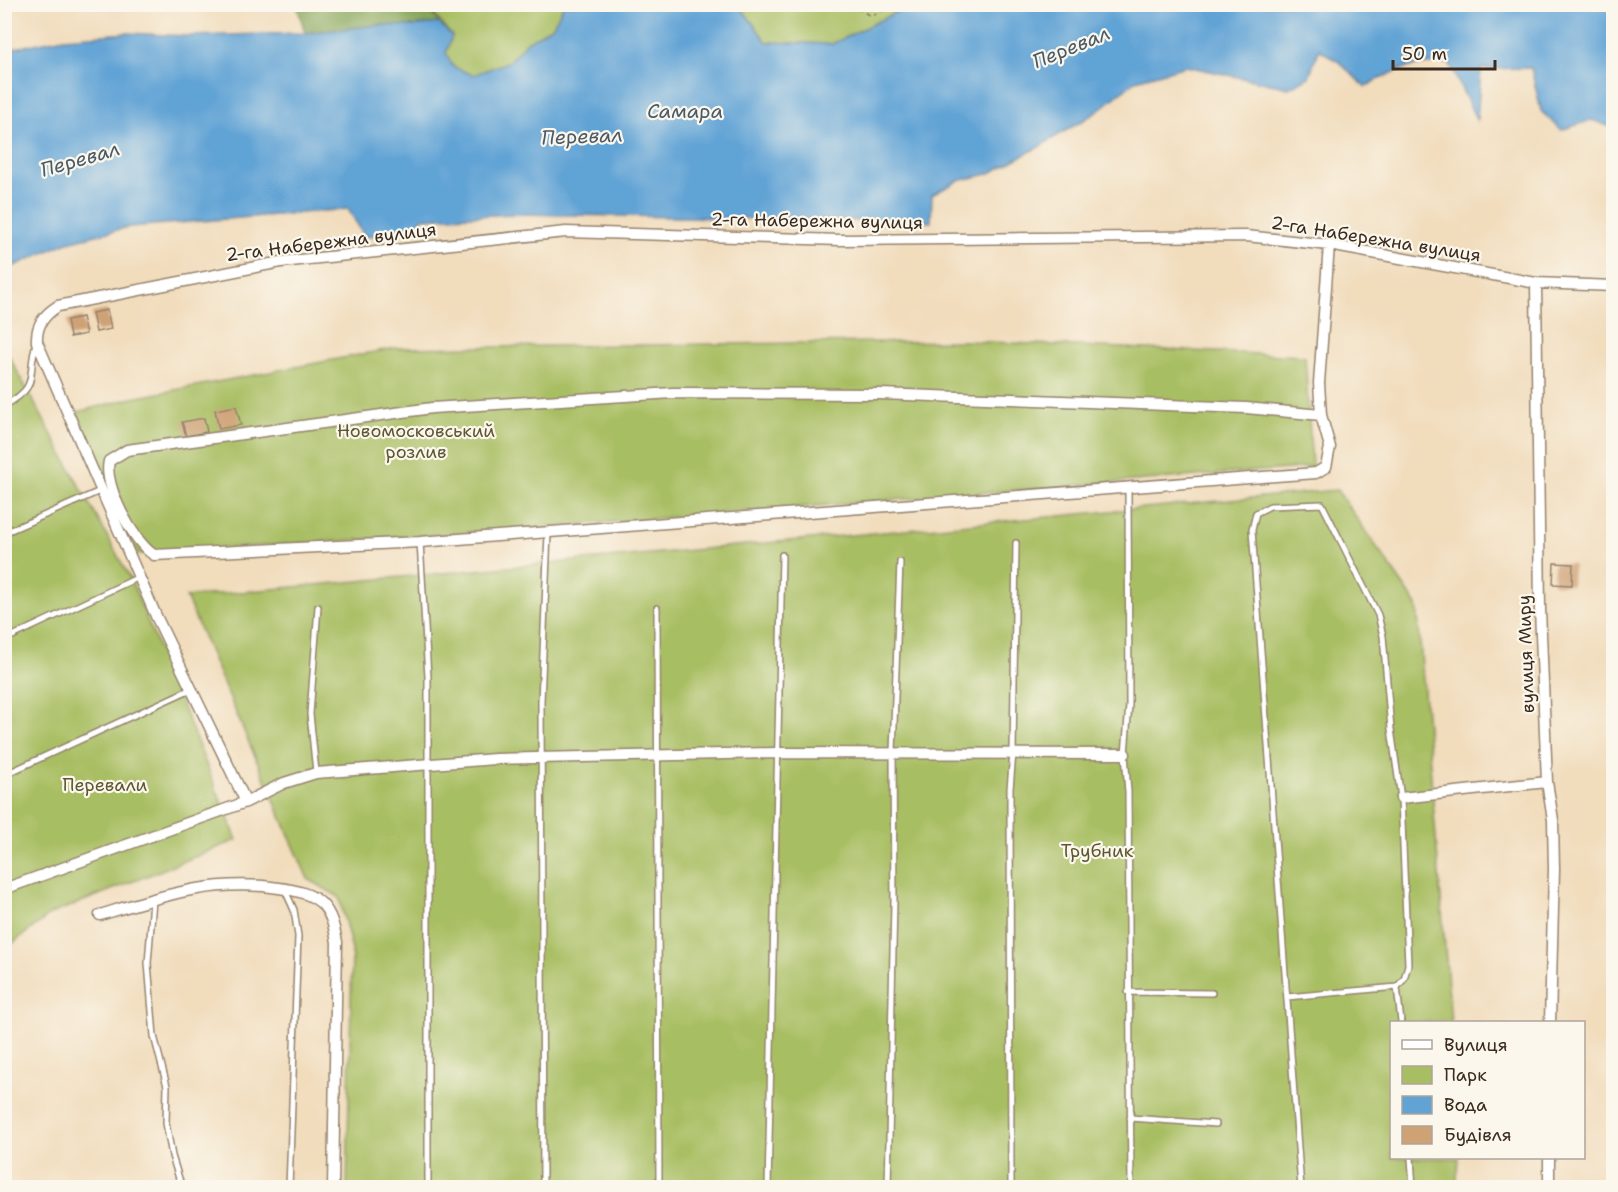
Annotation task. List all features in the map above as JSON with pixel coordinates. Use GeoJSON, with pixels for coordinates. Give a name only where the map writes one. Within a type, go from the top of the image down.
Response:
{"type":"FeatureCollection","features":[{"type":"Feature","properties":{"kind":"street","name":"2-га Набережна вулиця"},"geometry":{"type":"LineString","coordinates":[[37,337],[46,313],[58,306],[227,271],[281,262],[566,232],[840,240],[1246,236],[1329,245],[1536,283],[1614,286]]}},
{"type":"Feature","properties":{"kind":"street"},"geometry":{"type":"LineString","coordinates":[[1321,415],[1246,408],[880,394],[673,393],[432,408],[304,423],[127,450],[109,461],[106,470],[110,486],[134,536],[146,550],[154,555],[420,542],[1286,477],[1323,471],[1330,447],[1321,415],[1319,383],[1329,245]]}},
{"type":"Feature","properties":{"kind":"street","name":"вулиця Миру"},"geometry":{"type":"LineString","coordinates":[[1536,283],[1540,609],[1547,782],[1552,820],[1554,869],[1550,1021]]}},
{"type":"Feature","properties":{"kind":"street"},"geometry":{"type":"LineString","coordinates":[[37,337],[100,491],[246,802]]}},
{"type":"Feature","properties":{"kind":"street"},"geometry":{"type":"LineString","coordinates":[[4,889],[246,802],[284,783],[316,773],[428,764],[657,754],[893,752],[971,755],[1125,754]]}},
{"type":"Feature","properties":{"kind":"street"},"geometry":{"type":"LineString","coordinates":[[1401,798],[1547,782]]}},
{"type":"Feature","properties":{"kind":"street"},"geometry":{"type":"LineString","coordinates":[[100,915],[189,889],[221,884],[252,884],[284,889],[307,894],[321,903],[332,920],[337,942],[333,1188]]}},
{"type":"Feature","properties":{"kind":"street"},"geometry":{"type":"LineString","coordinates":[[1549,1159],[1549,1188]]}},
{"type":"Feature","properties":{"kind":"lane"},"geometry":{"type":"LineString","coordinates":[[4,406],[25,394],[29,386],[37,337]]}},
{"type":"Feature","properties":{"kind":"lane"},"geometry":{"type":"LineString","coordinates":[[1128,488],[1129,705],[1125,754],[1129,846],[1128,992],[1131,1188]]}},
{"type":"Feature","properties":{"kind":"lane"},"geometry":{"type":"LineString","coordinates":[[4,533],[100,491]]}},
{"type":"Feature","properties":{"kind":"lane"},"geometry":{"type":"LineString","coordinates":[[1287,997],[1397,987],[1404,979],[1408,966],[1401,798],[1378,615],[1322,504],[1262,509],[1253,519],[1252,530],[1301,1188]]}},
{"type":"Feature","properties":{"kind":"lane"},"geometry":{"type":"LineString","coordinates":[[543,1188],[543,758],[540,701],[548,531]]}},
{"type":"Feature","properties":{"kind":"lane"},"geometry":{"type":"LineString","coordinates":[[420,542],[428,677],[428,1188]]}},
{"type":"Feature","properties":{"kind":"lane"},"geometry":{"type":"LineString","coordinates":[[1011,1188],[1010,789],[1013,753],[1016,543]]}},
{"type":"Feature","properties":{"kind":"lane"},"geometry":{"type":"LineString","coordinates":[[768,1188],[782,555]]}},
{"type":"Feature","properties":{"kind":"lane"},"geometry":{"type":"LineString","coordinates":[[888,1188],[894,902],[893,752],[900,562]]}},
{"type":"Feature","properties":{"kind":"lane"},"geometry":{"type":"LineString","coordinates":[[4,640],[140,577]]}},
{"type":"Feature","properties":{"kind":"lane"},"geometry":{"type":"LineString","coordinates":[[316,773],[310,714],[318,607]]}},
{"type":"Feature","properties":{"kind":"lane"},"geometry":{"type":"LineString","coordinates":[[657,608],[659,1188]]}},
{"type":"Feature","properties":{"kind":"lane"},"geometry":{"type":"LineString","coordinates":[[4,775],[193,688]]}},
{"type":"Feature","properties":{"kind":"lane"},"geometry":{"type":"LineString","coordinates":[[284,889],[294,909],[298,936],[289,1188]]}},
{"type":"Feature","properties":{"kind":"lane"},"geometry":{"type":"LineString","coordinates":[[154,899],[148,963],[154,1036],[167,1086],[168,1134],[182,1188]]}},
{"type":"Feature","properties":{"kind":"lane"},"geometry":{"type":"LineString","coordinates":[[1397,987],[1401,1021]]}},
{"type":"Feature","properties":{"kind":"lane"},"geometry":{"type":"LineString","coordinates":[[1128,992],[1212,993]]}},
{"type":"Feature","properties":{"kind":"lane"},"geometry":{"type":"LineString","coordinates":[[1130,1118],[1216,1124]]}},
{"type":"Feature","properties":{"kind":"lane"},"geometry":{"type":"LineString","coordinates":[[1411,1159],[1413,1188]]}},
{"type":"Feature","properties":{"kind":"path"},"geometry":{"type":"LineString","coordinates":[[849,4],[872,16],[896,4]]}},
{"type":"Feature","properties":{"kind":"green space"},"geometry":{"type":"Polygon","coordinates":[[[430,4],[564,5],[553,26],[527,42],[508,62],[473,75],[453,67],[446,53],[452,36],[428,7],[430,4]]]}},
{"type":"Feature","properties":{"kind":"green space"},"geometry":{"type":"Polygon","coordinates":[[[297,5],[430,5],[428,8],[439,23],[412,26],[380,25],[305,33],[297,5]]]}},
{"type":"Feature","properties":{"kind":"green space"},"geometry":{"type":"Polygon","coordinates":[[[739,5],[885,5],[895,13],[832,44],[767,42],[739,5]]]}},
{"type":"Feature","properties":{"kind":"green space"},"geometry":{"type":"Polygon","coordinates":[[[885,5],[920,5],[895,13],[885,5]]]}},
{"type":"Feature","properties":{"kind":"green space","name":"Новомосковський розлив"},"geometry":{"type":"Polygon","coordinates":[[[965,341],[1305,356],[1312,467],[522,529],[138,554],[77,412],[128,399],[395,348],[965,341]]]}},
{"type":"Feature","properties":{"kind":"green space","name":"Перевали"},"geometry":{"type":"Polygon","coordinates":[[[4,347],[131,580],[237,840],[51,914],[5,949],[4,347]]]}},
{"type":"Feature","properties":{"kind":"green space","name":"Трубник"},"geometry":{"type":"Polygon","coordinates":[[[1337,490],[1417,605],[1451,1021],[1390,1021],[1390,1159],[1459,1159],[1456,1187],[347,1187],[352,950],[339,897],[308,879],[186,597],[1337,490]]]}},
{"type":"Feature","properties":{"kind":"water","name":"Самара"},"geometry":{"type":"Polygon","coordinates":[[[564,5],[739,5],[767,42],[832,44],[895,13],[920,5],[1613,5],[1613,128],[1592,120],[1561,130],[1541,111],[1531,68],[1481,69],[1477,121],[1449,63],[1405,68],[1365,87],[1339,62],[1319,49],[1309,77],[1289,88],[1186,66],[1136,80],[1097,112],[1037,148],[988,174],[958,181],[932,195],[931,222],[517,214],[423,218],[410,231],[365,237],[348,209],[129,227],[68,242],[5,270],[5,50],[64,38],[127,33],[188,36],[305,33],[380,25],[412,26],[439,23],[452,36],[446,53],[453,67],[473,75],[508,62],[527,42],[553,26],[564,5]]]}},
{"type":"Feature","properties":{"kind":"building"},"geometry":{"type":"Polygon","coordinates":[[[107,310],[111,329],[96,332],[92,313],[107,310]]]}},
{"type":"Feature","properties":{"kind":"building"},"geometry":{"type":"Polygon","coordinates":[[[82,317],[86,334],[70,337],[67,320],[82,317]]]}},
{"type":"Feature","properties":{"kind":"building"},"geometry":{"type":"Polygon","coordinates":[[[236,406],[241,425],[219,429],[215,410],[236,406]]]}},
{"type":"Feature","properties":{"kind":"building"},"geometry":{"type":"Polygon","coordinates":[[[204,418],[207,432],[186,436],[182,422],[204,418]]]}},
{"type":"Feature","properties":{"kind":"building"},"geometry":{"type":"Polygon","coordinates":[[[1554,563],[1573,564],[1572,585],[1553,584],[1554,563]]]}},
{"type":"Feature","properties":{"kind":"water label","name":"Перевал"},"geometry":{"type":"Point","coordinates":[1071,47]}},
{"type":"Feature","properties":{"kind":"water label","name":"Перевал"},"geometry":{"type":"Point","coordinates":[582,136]}},
{"type":"Feature","properties":{"kind":"water label","name":"Перевал"},"geometry":{"type":"Point","coordinates":[80,159]}}]}
